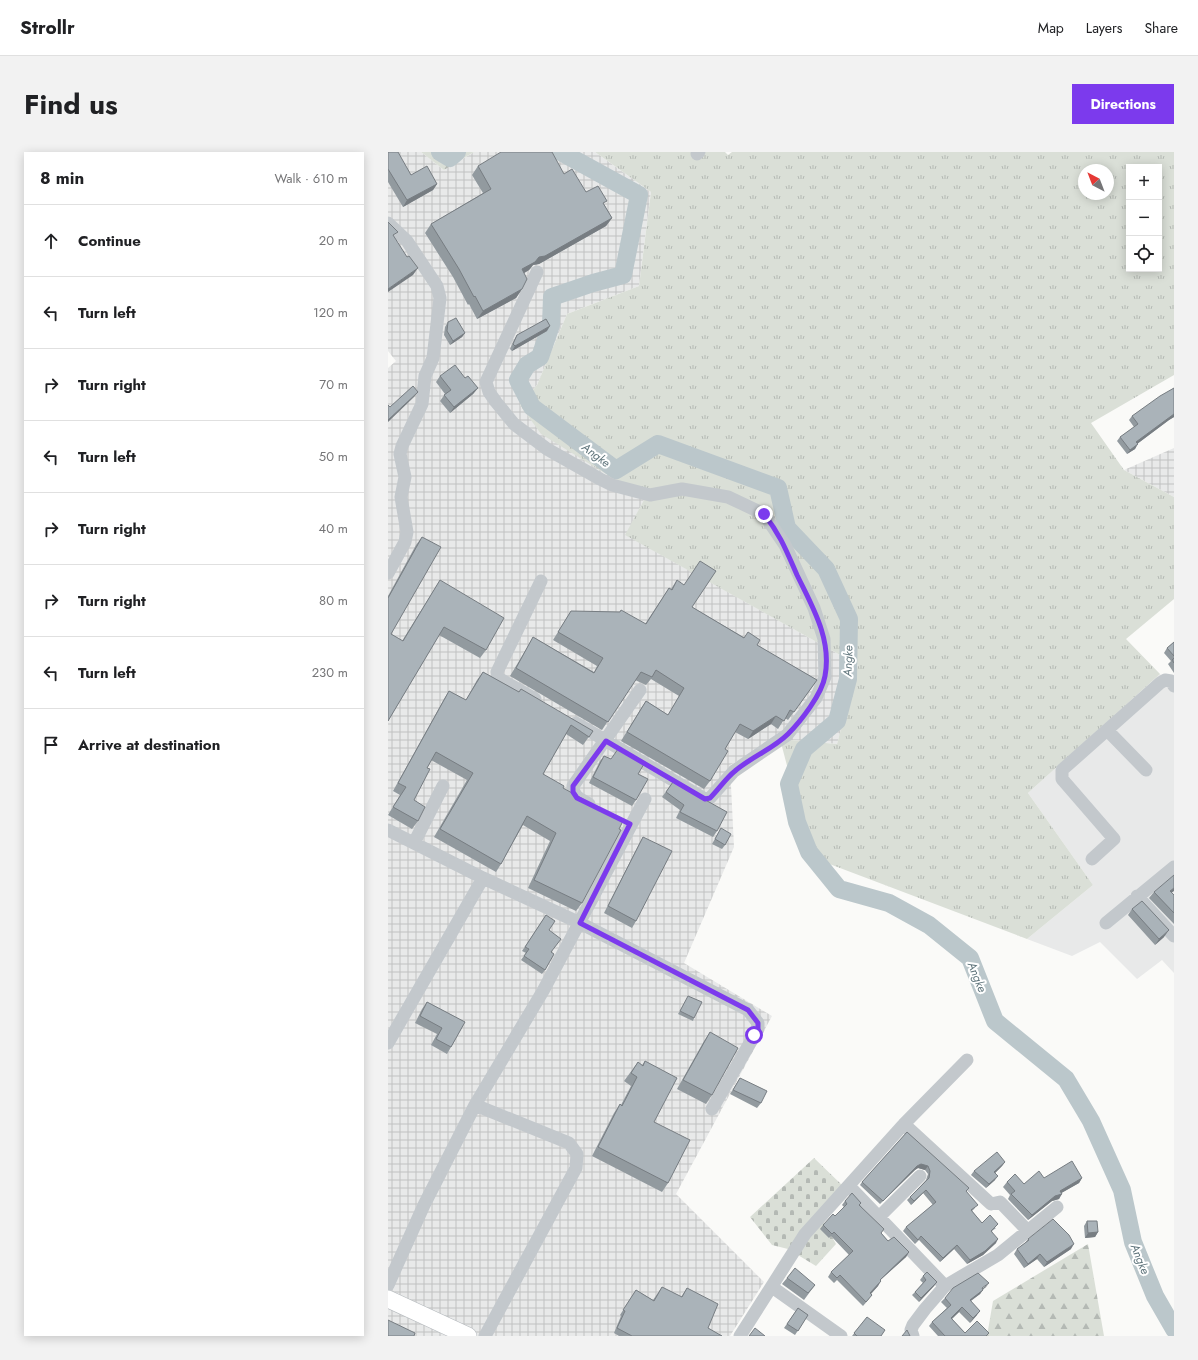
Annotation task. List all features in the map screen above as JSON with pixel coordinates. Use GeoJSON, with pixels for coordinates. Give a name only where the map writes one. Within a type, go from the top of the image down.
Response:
{"type":"FeatureCollection","features":[{"type":"Feature","properties":{"kind":"main road"},"geometry":{"type":"LineString","coordinates":[[388,1299],[468,1336]]}},
{"type":"Feature","properties":{"kind":"street"},"geometry":{"type":"LineString","coordinates":[[388,222],[407,241],[437,286],[440,298],[433,358],[425,376],[422,404],[402,446],[400,454],[405,477],[401,497],[407,532],[405,542],[388,573]]}},
{"type":"Feature","properties":{"kind":"street"},"geometry":{"type":"LineString","coordinates":[[537,272],[486,382],[489,392],[496,402],[514,424],[547,448],[612,485],[650,495],[682,489],[728,497],[764,514],[785,545],[797,574],[814,608],[824,639],[825,676],[816,698],[787,736],[734,771],[710,798],[705,799],[565,716]]}},
{"type":"Feature","properties":{"kind":"street"},"geometry":{"type":"LineString","coordinates":[[541,581],[497,672],[498,678],[544,705]]}},
{"type":"Feature","properties":{"kind":"street"},"geometry":{"type":"LineString","coordinates":[[1092,859],[1114,839],[1062,779],[1062,770],[1160,683],[1165,680],[1171,681],[1174,686]]}},
{"type":"Feature","properties":{"kind":"street"},"geometry":{"type":"LineString","coordinates":[[598,808],[577,798],[573,792],[573,786],[606,741],[640,690]]}},
{"type":"Feature","properties":{"kind":"street"},"geometry":{"type":"LineString","coordinates":[[1107,730],[1146,770]]}},
{"type":"Feature","properties":{"kind":"street"},"geometry":{"type":"LineString","coordinates":[[414,843],[443,786]]}},
{"type":"Feature","properties":{"kind":"street"},"geometry":{"type":"LineString","coordinates":[[388,1285],[424,1205],[475,1105],[543,991],[580,923],[630,824],[645,799]]}},
{"type":"Feature","properties":{"kind":"street"},"geometry":{"type":"LineString","coordinates":[[618,818],[630,824]]}},
{"type":"Feature","properties":{"kind":"street"},"geometry":{"type":"LineString","coordinates":[[388,830],[483,878],[580,923],[718,993],[748,1010],[758,1023],[758,1030],[712,1109]]}},
{"type":"Feature","properties":{"kind":"street"},"geometry":{"type":"LineString","coordinates":[[1106,923],[1174,866]]}},
{"type":"Feature","properties":{"kind":"street"},"geometry":{"type":"LineString","coordinates":[[388,1043],[450,939],[483,878]]}},
{"type":"Feature","properties":{"kind":"street"},"geometry":{"type":"LineString","coordinates":[[1138,896],[1174,936]]}},
{"type":"Feature","properties":{"kind":"street"},"geometry":{"type":"LineString","coordinates":[[740,1336],[805,1234],[904,1124],[967,1060]]}},
{"type":"Feature","properties":{"kind":"street"},"geometry":{"type":"LineString","coordinates":[[475,1105],[569,1143],[576,1154],[576,1168],[485,1336]]}},
{"type":"Feature","properties":{"kind":"street"},"geometry":{"type":"LineString","coordinates":[[904,1124],[991,1204],[1000,1202],[1028,1231]]}},
{"type":"Feature","properties":{"kind":"street"},"geometry":{"type":"LineString","coordinates":[[880,1216],[920,1176]]}},
{"type":"Feature","properties":{"kind":"street"},"geometry":{"type":"LineString","coordinates":[[849,1186],[880,1216],[945,1286]]}},
{"type":"Feature","properties":{"kind":"street"},"geometry":{"type":"LineString","coordinates":[[913,1336],[911,1330],[913,1325],[924,1309],[945,1286],[998,1255],[1057,1207]]}},
{"type":"Feature","properties":{"kind":"street"},"geometry":{"type":"LineString","coordinates":[[772,1287],[841,1336]]}},
{"type":"Feature","properties":{"kind":"shaded area"},"geometry":{"type":"Polygon","coordinates":[[[388,152],[421,152],[444,170],[474,152],[595,152],[651,192],[639,286],[567,314],[537,385],[520,405],[645,498],[626,535],[858,665],[837,744],[780,739],[730,765],[734,847],[684,963],[772,1016],[676,1194],[764,1282],[730,1336],[388,1336],[388,368],[396,361],[388,351],[388,152]]]}},
{"type":"Feature","properties":{"kind":"shaded area"},"geometry":{"type":"Polygon","coordinates":[[[1174,448],[1174,497],[1124,470],[1174,448]]]}},
{"type":"Feature","properties":{"kind":"shaded area"},"geometry":{"type":"Polygon","coordinates":[[[1160,674],[1174,690],[1174,973],[1162,960],[1137,979],[1100,942],[1072,956],[1027,939],[1093,885],[1028,793],[1160,674]]]}},
{"type":"Feature","properties":{"kind":"green space"},"geometry":{"type":"Polygon","coordinates":[[[421,152],[474,152],[444,170],[421,152]]]}},
{"type":"Feature","properties":{"kind":"green space"},"geometry":{"type":"Polygon","coordinates":[[[595,152],[725,152],[728,155],[732,152],[1174,152],[1174,375],[1091,423],[1124,470],[1174,497],[1174,599],[1126,639],[1160,674],[1028,793],[1093,885],[1027,939],[811,857],[780,739],[837,744],[858,665],[625,535],[645,498],[541,434],[520,405],[537,385],[567,314],[639,286],[651,192],[595,152]]]}},
{"type":"Feature","properties":{"kind":"green space"},"geometry":{"type":"Polygon","coordinates":[[[814,1158],[843,1186],[819,1213],[836,1244],[816,1266],[788,1249],[772,1245],[750,1217],[814,1158]]]}},
{"type":"Feature","properties":{"kind":"green space"},"geometry":{"type":"Polygon","coordinates":[[[1088,1244],[1104,1336],[987,1336],[993,1301],[1088,1244]]]}},
{"type":"Feature","properties":{"kind":"building"},"geometry":{"type":"Polygon","coordinates":[[[388,152],[398,152],[411,175],[427,166],[437,184],[407,200],[388,169],[388,152]]]}},
{"type":"Feature","properties":{"kind":"building"},"geometry":{"type":"Polygon","coordinates":[[[501,152],[552,152],[564,174],[572,169],[586,192],[598,186],[607,201],[603,203],[612,218],[545,256],[539,257],[535,262],[522,269],[527,279],[522,289],[483,311],[431,224],[491,189],[478,166],[501,152]]]}},
{"type":"Feature","properties":{"kind":"building"},"geometry":{"type":"Polygon","coordinates":[[[388,222],[398,232],[393,235],[407,257],[409,256],[418,268],[388,289],[388,222]]]}},
{"type":"Feature","properties":{"kind":"building"},"geometry":{"type":"Polygon","coordinates":[[[456,318],[465,333],[453,341],[447,331],[448,322],[456,318]]]}},
{"type":"Feature","properties":{"kind":"building"},"geometry":{"type":"Polygon","coordinates":[[[546,319],[550,326],[515,346],[513,344],[517,335],[546,319]]]}},
{"type":"Feature","properties":{"kind":"building"},"geometry":{"type":"Polygon","coordinates":[[[455,365],[465,378],[468,376],[478,388],[454,407],[444,395],[451,390],[440,376],[455,365]]]}},
{"type":"Feature","properties":{"kind":"building"},"geometry":{"type":"Polygon","coordinates":[[[413,386],[418,392],[388,420],[388,405],[390,407],[413,386]]]}},
{"type":"Feature","properties":{"kind":"building"},"geometry":{"type":"Polygon","coordinates":[[[1174,388],[1174,414],[1136,442],[1138,444],[1130,450],[1120,437],[1138,424],[1132,416],[1174,388]]]}},
{"type":"Feature","properties":{"kind":"building"},"geometry":{"type":"Polygon","coordinates":[[[422,537],[441,547],[391,634],[403,641],[440,580],[504,618],[486,650],[444,627],[388,721],[388,598],[422,537]]]}},
{"type":"Feature","properties":{"kind":"building"},"geometry":{"type":"Polygon","coordinates":[[[700,561],[716,571],[692,607],[744,638],[748,632],[760,640],[757,645],[817,680],[794,712],[790,710],[784,721],[776,716],[753,731],[740,724],[725,749],[728,751],[710,781],[627,732],[646,701],[668,715],[684,688],[656,670],[652,677],[641,672],[608,722],[516,668],[533,637],[594,673],[603,658],[558,632],[571,611],[620,612],[621,610],[646,624],[669,588],[672,590],[677,580],[684,585],[700,561]]]}},
{"type":"Feature","properties":{"kind":"building"},"geometry":{"type":"Polygon","coordinates":[[[1174,642],[1174,656],[1167,648],[1174,642]]]}},
{"type":"Feature","properties":{"kind":"building"},"geometry":{"type":"Polygon","coordinates":[[[483,672],[519,692],[521,689],[593,731],[589,737],[571,725],[543,774],[564,786],[563,788],[623,821],[619,829],[621,830],[582,903],[534,880],[556,833],[527,816],[501,864],[440,829],[473,773],[436,752],[427,768],[430,769],[414,800],[425,807],[418,821],[393,807],[406,787],[398,783],[449,691],[466,700],[483,672]]]}},
{"type":"Feature","properties":{"kind":"building"},"geometry":{"type":"Polygon","coordinates":[[[618,749],[644,764],[638,774],[648,779],[636,800],[593,777],[604,756],[611,759],[618,749]]]}},
{"type":"Feature","properties":{"kind":"building"},"geometry":{"type":"Polygon","coordinates":[[[673,782],[727,812],[717,831],[680,812],[684,805],[666,792],[673,782]]]}},
{"type":"Feature","properties":{"kind":"building"},"geometry":{"type":"Polygon","coordinates":[[[721,828],[731,834],[725,845],[715,839],[721,828]]]}},
{"type":"Feature","properties":{"kind":"building"},"geometry":{"type":"Polygon","coordinates":[[[643,837],[672,851],[636,921],[608,906],[643,837]]]}},
{"type":"Feature","properties":{"kind":"building"},"geometry":{"type":"Polygon","coordinates":[[[1174,875],[1174,888],[1170,891],[1174,895],[1174,913],[1154,892],[1174,875]]]}},
{"type":"Feature","properties":{"kind":"building"},"geometry":{"type":"Polygon","coordinates":[[[1142,901],[1169,930],[1159,939],[1132,909],[1142,901]]]}},
{"type":"Feature","properties":{"kind":"building"},"geometry":{"type":"Polygon","coordinates":[[[546,915],[555,921],[549,930],[561,939],[551,952],[554,954],[545,970],[524,956],[529,949],[525,947],[546,915]]]}},
{"type":"Feature","properties":{"kind":"building"},"geometry":{"type":"Polygon","coordinates":[[[688,996],[702,1002],[694,1018],[680,1011],[688,996]]]}},
{"type":"Feature","properties":{"kind":"building"},"geometry":{"type":"Polygon","coordinates":[[[427,1002],[465,1022],[451,1047],[436,1039],[442,1028],[420,1016],[427,1002]]]}},
{"type":"Feature","properties":{"kind":"building"},"geometry":{"type":"Polygon","coordinates":[[[710,1032],[738,1048],[712,1095],[683,1080],[710,1032]]]}},
{"type":"Feature","properties":{"kind":"building"},"geometry":{"type":"Polygon","coordinates":[[[645,1061],[677,1078],[654,1122],[690,1140],[668,1183],[598,1147],[620,1104],[622,1106],[637,1077],[631,1073],[638,1062],[643,1066],[645,1061]]]}},
{"type":"Feature","properties":{"kind":"building"},"geometry":{"type":"Polygon","coordinates":[[[740,1078],[767,1091],[761,1103],[733,1090],[740,1078]]]}},
{"type":"Feature","properties":{"kind":"building"},"geometry":{"type":"Polygon","coordinates":[[[907,1132],[969,1188],[966,1191],[978,1205],[971,1210],[982,1223],[990,1215],[998,1224],[991,1231],[998,1239],[985,1251],[970,1260],[957,1245],[943,1258],[921,1236],[918,1240],[906,1227],[936,1202],[926,1190],[914,1201],[910,1197],[929,1178],[930,1171],[928,1166],[921,1164],[917,1166],[883,1201],[862,1182],[907,1132]]]}},
{"type":"Feature","properties":{"kind":"building"},"geometry":{"type":"Polygon","coordinates":[[[997,1152],[1005,1162],[994,1172],[998,1176],[989,1184],[974,1171],[997,1152]]]}},
{"type":"Feature","properties":{"kind":"building"},"geometry":{"type":"Polygon","coordinates":[[[1072,1161],[1082,1178],[1060,1191],[1062,1194],[1055,1196],[1032,1215],[1011,1194],[1015,1191],[1007,1182],[1015,1174],[1024,1184],[1039,1171],[1044,1178],[1072,1161]]]}},
{"type":"Feature","properties":{"kind":"building"},"geometry":{"type":"Polygon","coordinates":[[[852,1193],[861,1203],[859,1205],[884,1229],[881,1233],[888,1241],[894,1237],[909,1252],[880,1280],[881,1281],[870,1293],[872,1295],[866,1302],[840,1275],[837,1278],[831,1272],[853,1251],[834,1232],[832,1234],[823,1225],[833,1214],[835,1216],[847,1204],[845,1201],[852,1193]]]}},
{"type":"Feature","properties":{"kind":"building"},"geometry":{"type":"Polygon","coordinates":[[[1053,1219],[1069,1235],[1074,1244],[1047,1262],[1040,1254],[1028,1264],[1017,1249],[1053,1219]]]}},
{"type":"Feature","properties":{"kind":"building"},"geometry":{"type":"Polygon","coordinates":[[[1087,1221],[1097,1221],[1098,1232],[1088,1233],[1087,1221]]]}},
{"type":"Feature","properties":{"kind":"building"},"geometry":{"type":"Polygon","coordinates":[[[795,1268],[815,1285],[808,1293],[787,1278],[795,1268]]]}},
{"type":"Feature","properties":{"kind":"building"},"geometry":{"type":"Polygon","coordinates":[[[927,1272],[937,1282],[921,1298],[915,1292],[926,1280],[923,1276],[927,1272]]]}},
{"type":"Feature","properties":{"kind":"building"},"geometry":{"type":"Polygon","coordinates":[[[978,1273],[989,1283],[982,1288],[983,1290],[970,1300],[980,1311],[973,1318],[962,1307],[951,1318],[965,1333],[977,1321],[989,1333],[986,1336],[945,1336],[932,1322],[951,1305],[945,1298],[953,1288],[978,1273]]]}},
{"type":"Feature","properties":{"kind":"building"},"geometry":{"type":"Polygon","coordinates":[[[662,1287],[682,1297],[687,1288],[718,1304],[708,1328],[722,1336],[632,1336],[617,1328],[625,1311],[623,1310],[636,1290],[654,1301],[662,1287]]]}},
{"type":"Feature","properties":{"kind":"building"},"geometry":{"type":"Polygon","coordinates":[[[798,1308],[808,1315],[798,1331],[787,1324],[798,1308]]]}},
{"type":"Feature","properties":{"kind":"building"},"geometry":{"type":"Polygon","coordinates":[[[867,1317],[885,1330],[881,1336],[857,1336],[854,1333],[867,1317]]]}},
{"type":"Feature","properties":{"kind":"building"},"geometry":{"type":"Polygon","coordinates":[[[388,1320],[415,1333],[414,1336],[388,1336],[388,1320]]]}},
{"type":"Feature","properties":{"kind":"building"},"geometry":{"type":"Polygon","coordinates":[[[755,1328],[765,1336],[749,1336],[755,1328]]]}},
{"type":"Feature","properties":{"kind":"building"},"geometry":{"type":"Polygon","coordinates":[[[907,1330],[910,1336],[902,1336],[907,1330]]]}},
{"type":"Feature","properties":{"kind":"waterway","name":"Angke"},"geometry":{"type":"LineString","coordinates":[[440,152],[450,158],[457,152]]}},
{"type":"Feature","properties":{"kind":"waterway","name":"Angke"},"geometry":{"type":"LineString","coordinates":[[561,152],[639,195],[623,275],[593,283],[552,297],[551,325],[540,357],[527,365],[518,380],[532,407],[616,470],[658,444],[778,488],[787,528],[826,569],[849,619],[848,679],[837,721],[804,749],[789,784],[797,822],[809,852],[839,889],[889,903],[929,925],[970,958],[995,1021],[1066,1079],[1091,1121],[1122,1190],[1133,1242],[1155,1296],[1174,1329]]}},
{"type":"Feature","properties":{"kind":"route"},"geometry":{"type":"LineString","coordinates":[[754,1035],[758,1030],[758,1023],[748,1010],[718,993],[655,963],[580,923],[630,824],[577,798],[573,792],[573,786],[606,741],[705,799],[710,798],[723,786],[734,771],[787,736],[816,698],[825,676],[824,639],[814,608],[797,574],[785,545],[764,514]]}}]}
